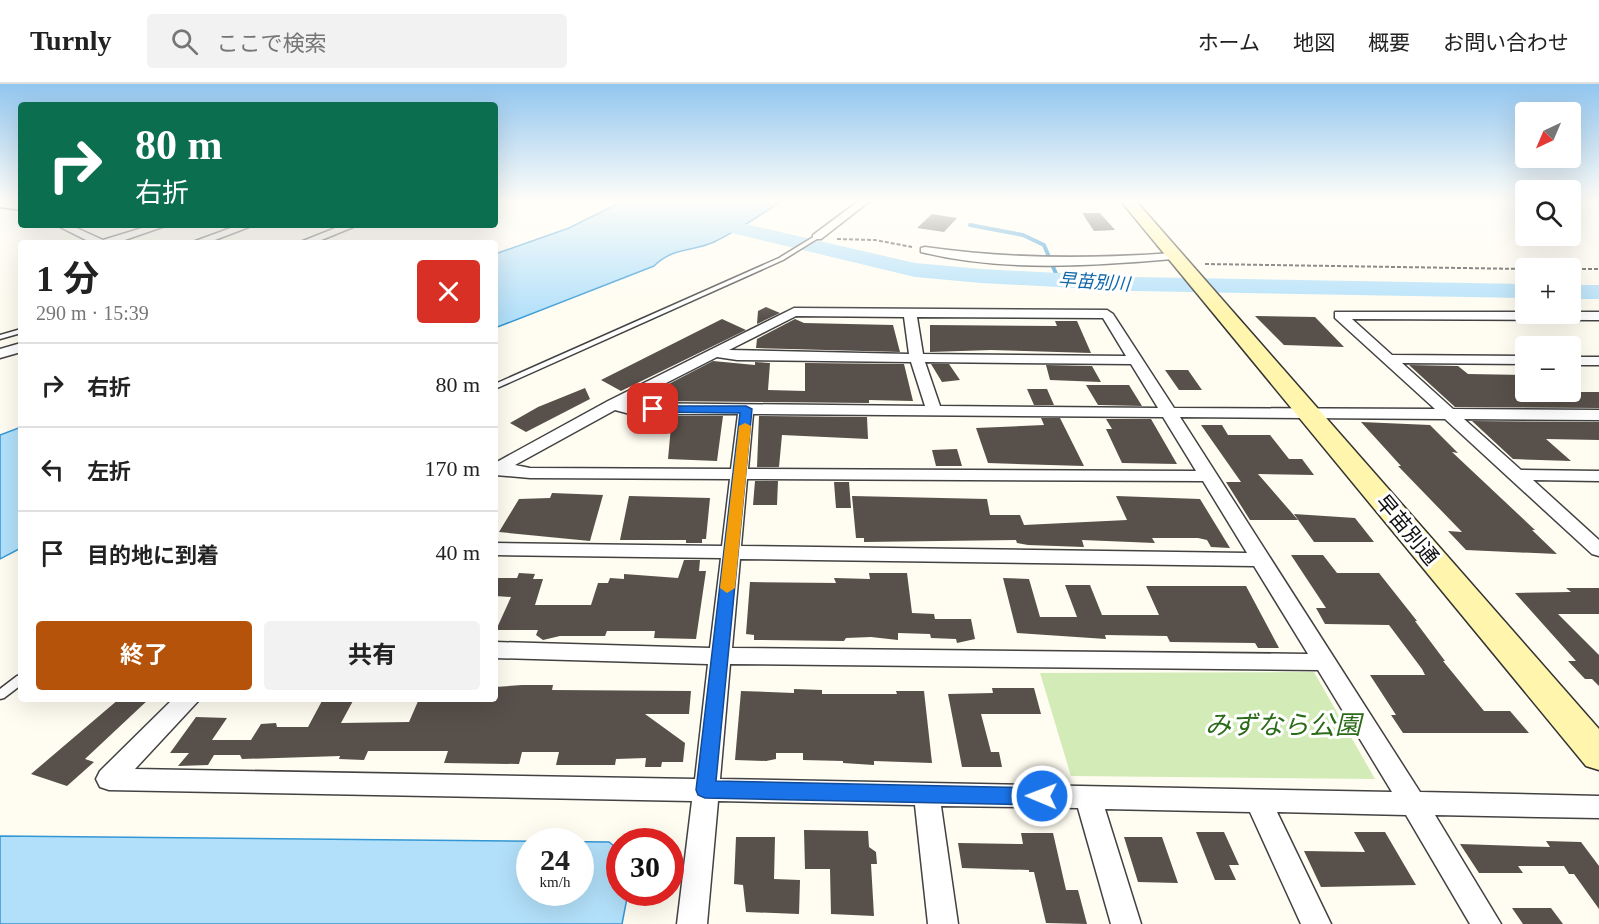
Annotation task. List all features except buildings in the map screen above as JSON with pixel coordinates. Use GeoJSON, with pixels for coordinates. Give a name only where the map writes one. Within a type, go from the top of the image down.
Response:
{"type":"FeatureCollection","features":[{"type":"Feature","properties":{"kind":"street","name":"早苗別通"},"geometry":{"type":"LineString","coordinates":[[1160,239],[1599,755]]}},
{"type":"Feature","properties":{"kind":"street"},"geometry":{"type":"LineString","coordinates":[[925,250],[967,258],[1010,260],[1176,259]]}},
{"type":"Feature","properties":{"kind":"street"},"geometry":{"type":"LineString","coordinates":[[498,468],[613,404],[794,312],[1107,314],[1413,803],[1486,924]]}},
{"type":"Feature","properties":{"kind":"street"},"geometry":{"type":"LineString","coordinates":[[910,313],[917,358],[934,410]]}},
{"type":"Feature","properties":{"kind":"street"},"geometry":{"type":"LineString","coordinates":[[1598,548],[1340,315],[1599,316]]}},
{"type":"Feature","properties":{"kind":"street"},"geometry":{"type":"LineString","coordinates":[[0,354],[18,347]]}},
{"type":"Feature","properties":{"kind":"street"},"geometry":{"type":"LineString","coordinates":[[714,352],[737,356],[1135,360]]}},
{"type":"Feature","properties":{"kind":"street"},"geometry":{"type":"LineString","coordinates":[[1389,360],[1515,360]]}},
{"type":"Feature","properties":{"kind":"street"},"geometry":{"type":"LineString","coordinates":[[1581,361],[1599,361]]}},
{"type":"Feature","properties":{"kind":"street"},"geometry":{"type":"LineString","coordinates":[[613,404],[630,408],[1599,415]]}},
{"type":"Feature","properties":{"kind":"street"},"geometry":{"type":"LineString","coordinates":[[692,924],[746,409]]}},
{"type":"Feature","properties":{"kind":"street"},"geometry":{"type":"LineString","coordinates":[[498,469],[530,473],[740,472],[1209,476]]}},
{"type":"Feature","properties":{"kind":"street"},"geometry":{"type":"LineString","coordinates":[[1516,475],[1599,476]]}},
{"type":"Feature","properties":{"kind":"street"},"geometry":{"type":"LineString","coordinates":[[498,549],[1261,560]]}},
{"type":"Feature","properties":{"kind":"street"},"geometry":{"type":"LineString","coordinates":[[498,650],[720,656],[1325,662]]}},
{"type":"Feature","properties":{"kind":"street"},"geometry":{"type":"LineString","coordinates":[[185,702],[108,779],[1599,807]]}},
{"type":"Feature","properties":{"kind":"street"},"geometry":{"type":"LineString","coordinates":[[927,794],[943,924]]}},
{"type":"Feature","properties":{"kind":"street"},"geometry":{"type":"LineString","coordinates":[[1089,797],[1126,924]]}},
{"type":"Feature","properties":{"kind":"street"},"geometry":{"type":"LineString","coordinates":[[1258,800],[1316,924]]}},
{"type":"Feature","properties":{"kind":"lane"},"geometry":{"type":"LineString","coordinates":[[498,386],[781,259],[813,239]]}},
{"type":"Feature","properties":{"kind":"lane"},"geometry":{"type":"LineString","coordinates":[[0,337],[18,332]]}},
{"type":"Feature","properties":{"kind":"lane"},"geometry":{"type":"LineString","coordinates":[[0,695],[18,681]]}},
{"type":"Feature","properties":{"kind":"path"},"geometry":{"type":"LineString","coordinates":[[860,239],[925,250]]}},
{"type":"Feature","properties":{"kind":"path"},"geometry":{"type":"LineString","coordinates":[[1176,259],[1216,266],[1515,269]]}},
{"type":"Feature","properties":{"kind":"path"},"geometry":{"type":"LineString","coordinates":[[1581,269],[1599,269]]}},
{"type":"Feature","properties":{"kind":"green space","name":"みずなら公園"},"geometry":{"type":"Polygon","coordinates":[[[1314,672],[1375,779],[1071,776],[1040,673],[1314,672]]]}},
{"type":"Feature","properties":{"kind":"water"},"geometry":{"type":"Polygon","coordinates":[[[537,239],[719,239],[668,256],[654,266],[498,327],[498,253],[537,239]]]}},
{"type":"Feature","properties":{"kind":"water"},"geometry":{"type":"Polygon","coordinates":[[[18,428],[18,550],[0,559],[0,435],[18,428]]]}},
{"type":"Feature","properties":{"kind":"water"},"geometry":{"type":"Polygon","coordinates":[[[0,836],[516,841],[516,906],[594,906],[594,842],[606,842],[606,906],[625,906],[622,924],[0,924],[0,836]]]}},
{"type":"Feature","properties":{"kind":"waterway","name":"早苗別川"},"geometry":{"type":"LineString","coordinates":[[784,239],[915,270],[981,276],[1134,284],[1515,291]]}},
{"type":"Feature","properties":{"kind":"waterway"},"geometry":{"type":"LineString","coordinates":[[1032,239],[1044,245],[1059,281]]}},
{"type":"Feature","properties":{"kind":"waterway","name":"早苗別川"},"geometry":{"type":"LineString","coordinates":[[1581,292],[1599,292]]}},
{"type":"Feature","properties":{"kind":"slow traffic"},"geometry":{"type":"LineString","coordinates":[[727,588],[745,426]]}},
{"type":"Feature","properties":{"kind":"route"},"geometry":{"type":"LineString","coordinates":[[653,409],[746,409],[705,790],[1042,796]]}}]}
